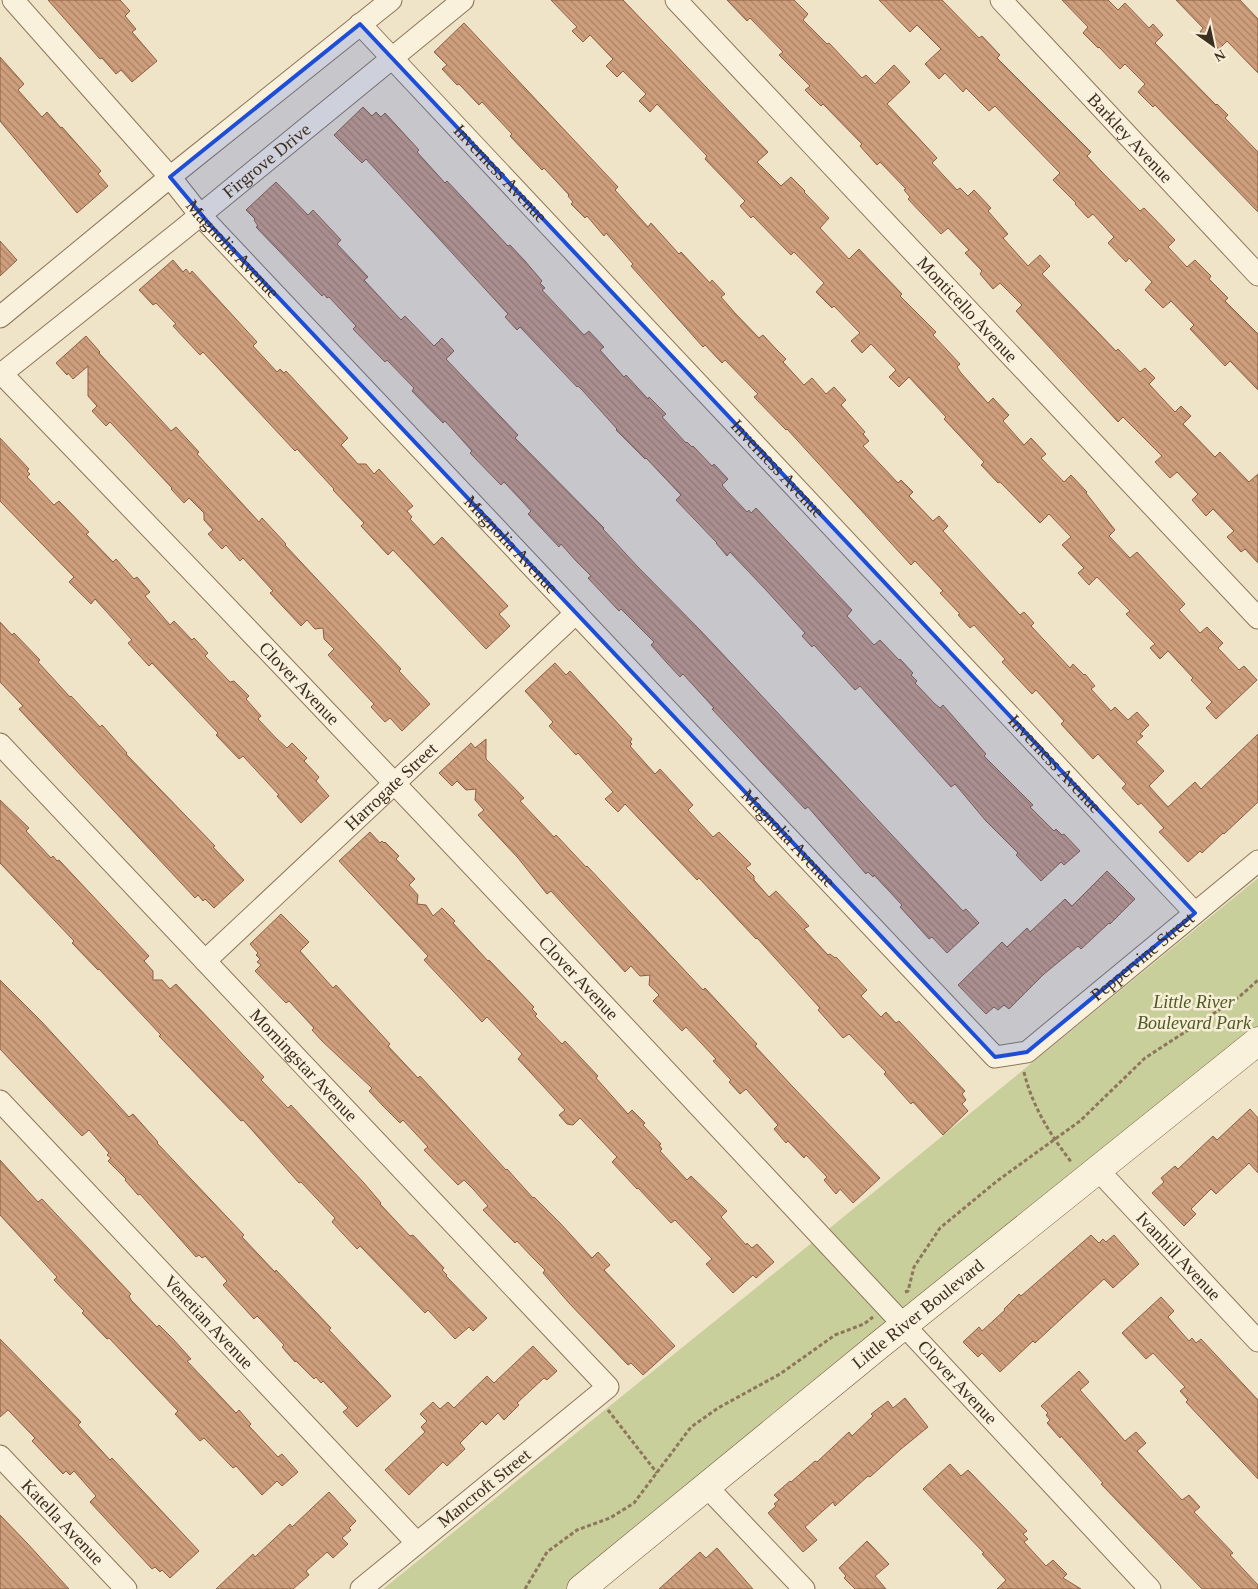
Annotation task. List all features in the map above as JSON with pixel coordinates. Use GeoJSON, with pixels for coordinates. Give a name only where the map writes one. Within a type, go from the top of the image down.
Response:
{"type":"FeatureCollection","features":[{"type":"Feature","properties":{"kind":"street","name":"Magnolia Avenue"},"geometry":{"type":"LineString","coordinates":[[13,0],[170,177],[200,215],[995,1057],[1027,1052]]}},
{"type":"Feature","properties":{"kind":"street"},"geometry":{"type":"LineString","coordinates":[[0,317],[170,177],[391,0]]}},
{"type":"Feature","properties":{"kind":"street","name":"Firgrove Drive"},"geometry":{"type":"LineString","coordinates":[[1,373],[200,215],[463,0]]}},
{"type":"Feature","properties":{"kind":"street","name":"Monticello Avenue"},"geometry":{"type":"LineString","coordinates":[[676,0],[1258,618]]}},
{"type":"Feature","properties":{"kind":"street","name":"Barkley Avenue"},"geometry":{"type":"LineString","coordinates":[[1002,0],[1258,275]]}},
{"type":"Feature","properties":{"kind":"street","name":"Inverness Avenue"},"geometry":{"type":"LineString","coordinates":[[360,24],[1195,913]]}},
{"type":"Feature","properties":{"kind":"street","name":"Clover Avenue"},"geometry":{"type":"LineString","coordinates":[[1,373],[394,783],[1150,1589]]}},
{"type":"Feature","properties":{"kind":"street","name":"Harrogate Street"},"geometry":{"type":"LineString","coordinates":[[206,961],[576,613]]}},
{"type":"Feature","properties":{"kind":"street","name":"Morningstar Avenue"},"geometry":{"type":"LineString","coordinates":[[0,744],[608,1387]]}},
{"type":"Feature","properties":{"kind":"street","name":"Peppervine Street"},"geometry":{"type":"LineString","coordinates":[[1027,1052],[1258,861]]}},
{"type":"Feature","properties":{"kind":"street","name":"Little River Boulevard"},"geometry":{"type":"LineString","coordinates":[[580,1589],[904,1325],[1087,1169],[1258,1042]]}},
{"type":"Feature","properties":{"kind":"street","name":"Venetian Avenue"},"geometry":{"type":"LineString","coordinates":[[0,1101],[417,1543]]}},
{"type":"Feature","properties":{"kind":"street","name":"Ivanhill Avenue"},"geometry":{"type":"LineString","coordinates":[[1087,1169],[1258,1341]]}},
{"type":"Feature","properties":{"kind":"street","name":"Mancroft Street"},"geometry":{"type":"LineString","coordinates":[[361,1589],[608,1387]]}},
{"type":"Feature","properties":{"kind":"street","name":"Katella Avenue"},"geometry":{"type":"LineString","coordinates":[[0,1456],[126,1589]]}},
{"type":"Feature","properties":{"kind":"street"},"geometry":{"type":"LineString","coordinates":[[707,1486],[804,1589]]}},
{"type":"Feature","properties":{"kind":"path"},"geometry":{"type":"LineString","coordinates":[[908,1291],[914,1267],[940,1228],[997,1181],[1080,1120],[1145,1058],[1239,997],[1258,980]]}},
{"type":"Feature","properties":{"kind":"path"},"geometry":{"type":"LineString","coordinates":[[1024,1073],[1036,1108],[1054,1140],[1087,1169]]}},
{"type":"Feature","properties":{"kind":"path"},"geometry":{"type":"LineString","coordinates":[[525,1589],[547,1552],[577,1530],[610,1518],[634,1503],[691,1427],[718,1408],[780,1374],[835,1335],[864,1324]]}},
{"type":"Feature","properties":{"kind":"path"},"geometry":{"type":"LineString","coordinates":[[610,1412],[657,1473]]}},
{"type":"Feature","properties":{"kind":"highlighted area"},"geometry":{"type":"Polygon","coordinates":[[[360,24],[1195,913],[1027,1052],[995,1057],[211,226],[170,177],[360,24]]]}},
{"type":"Feature","properties":{"kind":"green space","name":"Little River Boulevard Park"},"geometry":{"type":"Polygon","coordinates":[[[1258,878],[1258,1041],[581,1589],[383,1589],[798,1254],[1258,878]]]}},
{"type":"Feature","properties":{"kind":"building"},"geometry":{"type":"Polygon","coordinates":[[[48,0],[120,0],[130,11],[125,16],[136,29],[132,32],[157,61],[132,82],[121,70],[116,74],[102,58],[100,59],[48,0]]]}},
{"type":"Feature","properties":{"kind":"building"},"geometry":{"type":"Polygon","coordinates":[[[551,0],[623,0],[768,152],[757,162],[781,186],[791,177],[805,191],[829,218],[820,228],[849,259],[859,249],[902,294],[900,296],[936,332],[933,335],[960,364],[957,367],[961,373],[988,403],[993,398],[1009,415],[1003,421],[1024,445],[1031,438],[1046,454],[1041,458],[1064,482],[1071,475],[1087,492],[1115,530],[1109,536],[1130,558],[1137,552],[1185,604],[1179,610],[1200,633],[1207,627],[1223,643],[1218,648],[1239,670],[1244,666],[1257,680],[1216,719],[1206,708],[1212,702],[1191,680],[1193,678],[1168,651],[1160,659],[1150,648],[1155,644],[1126,614],[1130,611],[1097,577],[1089,585],[1078,573],[1084,568],[1062,545],[1071,537],[1049,514],[1040,523],[1000,482],[998,483],[981,465],[984,462],[944,419],[946,417],[909,377],[899,387],[889,377],[896,370],[871,344],[862,353],[851,341],[860,333],[834,306],[832,308],[816,292],[824,283],[794,252],[791,255],[753,216],[751,218],[740,206],[745,201],[705,159],[707,156],[657,104],[650,112],[639,101],[646,94],[623,71],[617,77],[606,66],[613,59],[590,35],[583,42],[572,31],[577,27],[551,0]]]}},
{"type":"Feature","properties":{"kind":"building"},"geometry":{"type":"Polygon","coordinates":[[[727,0],[794,0],[808,14],[803,20],[827,44],[829,43],[862,78],[866,75],[875,84],[894,65],[910,82],[887,104],[937,158],[932,163],[957,190],[960,188],[968,196],[974,190],[991,208],[988,211],[1008,234],[1003,238],[1028,266],[1040,255],[1050,266],[1042,274],[1116,351],[1118,349],[1140,372],[1145,368],[1155,378],[1149,384],[1175,412],[1181,406],[1191,416],[1183,424],[1215,457],[1220,452],[1249,482],[1258,474],[1258,563],[1245,549],[1241,552],[1227,537],[1234,531],[1213,509],[1206,516],[1192,500],[1198,494],[1177,472],[1170,478],[1155,462],[1162,456],[1123,417],[1118,422],[1016,311],[1022,305],[1000,283],[993,289],[980,274],[982,271],[965,253],[969,250],[948,228],[941,234],[908,199],[910,197],[904,190],[906,189],[880,162],[877,165],[860,146],[862,144],[823,104],[821,106],[805,90],[810,86],[779,55],[783,52],[750,18],[747,21],[727,0]]]}},
{"type":"Feature","properties":{"kind":"building"},"geometry":{"type":"Polygon","coordinates":[[[879,0],[942,0],[979,38],[982,36],[1000,55],[997,58],[1091,152],[1087,156],[1100,170],[1140,211],[1144,208],[1175,240],[1168,247],[1187,267],[1195,260],[1211,276],[1209,279],[1228,298],[1225,301],[1258,334],[1258,390],[1230,361],[1225,366],[1190,329],[1194,325],[1171,301],[1163,308],[1145,290],[1152,282],[1129,258],[1126,262],[1108,243],[1114,237],[1093,214],[1088,218],[1053,180],[1060,173],[995,106],[989,111],[966,88],[963,92],[945,73],[939,79],[925,64],[941,49],[917,25],[910,32],[879,0]]]}},
{"type":"Feature","properties":{"kind":"building"},"geometry":{"type":"Polygon","coordinates":[[[1062,0],[1108,0],[1118,10],[1125,3],[1149,28],[1153,24],[1163,35],[1155,43],[1228,115],[1225,118],[1258,152],[1258,212],[1155,105],[1153,107],[1138,92],[1145,84],[1125,64],[1120,69],[1083,33],[1088,27],[1062,0]]]}},
{"type":"Feature","properties":{"kind":"building"},"geometry":{"type":"Polygon","coordinates":[[[1176,0],[1240,0],[1258,19],[1258,73],[1227,41],[1218,50],[1200,32],[1203,28],[1176,0]]]}},
{"type":"Feature","properties":{"kind":"building"},"geometry":{"type":"Polygon","coordinates":[[[464,23],[618,187],[615,190],[648,227],[651,223],[679,254],[681,252],[710,283],[712,280],[725,294],[721,297],[735,313],[759,338],[763,335],[786,359],[783,362],[804,385],[812,378],[826,394],[834,387],[846,400],[841,405],[865,432],[863,434],[869,441],[863,446],[898,483],[901,480],[913,492],[909,496],[933,521],[939,516],[948,526],[943,531],[1020,615],[1024,612],[1034,623],[1031,626],[1070,668],[1073,664],[1085,674],[1095,686],[1091,689],[1111,711],[1115,707],[1128,720],[1137,712],[1149,725],[1140,734],[1143,736],[1136,742],[1164,771],[1149,786],[1168,807],[1195,782],[1201,789],[1258,734],[1258,802],[1202,853],[1200,851],[1188,862],[1159,832],[1164,828],[1141,803],[1138,805],[1122,788],[1126,784],[1098,754],[1093,759],[1061,724],[1064,721],[1036,690],[1032,694],[1002,662],[1005,659],[974,625],[970,628],[958,615],[960,614],[940,593],[943,591],[915,561],[911,565],[787,429],[754,397],[758,394],[725,360],[722,363],[705,345],[703,347],[631,266],[633,264],[606,233],[604,236],[587,216],[585,218],[571,204],[573,202],[569,195],[510,136],[512,134],[482,102],[479,105],[442,69],[447,65],[434,52],[464,23]]]}},
{"type":"Feature","properties":{"kind":"building"},"geometry":{"type":"Polygon","coordinates":[[[0,57],[24,84],[18,90],[42,117],[47,112],[101,171],[98,174],[108,186],[77,213],[0,121],[0,57]]]}},
{"type":"Feature","properties":{"kind":"building"},"geometry":{"type":"Polygon","coordinates":[[[363,107],[372,116],[376,112],[381,117],[385,113],[419,150],[417,152],[445,183],[447,181],[508,246],[510,245],[525,261],[542,281],[540,283],[545,288],[542,290],[584,335],[589,331],[604,347],[600,350],[624,377],[626,375],[648,399],[649,397],[666,414],[662,417],[686,443],[693,446],[712,466],[714,464],[728,479],[722,485],[726,490],[747,512],[749,510],[751,513],[756,508],[852,610],[847,616],[874,645],[880,640],[900,659],[913,673],[911,675],[917,681],[915,683],[940,708],[943,705],[986,754],[984,756],[1033,805],[1030,807],[1054,831],[1056,829],[1062,835],[1064,834],[1080,851],[1064,865],[1061,862],[1041,881],[955,784],[951,787],[860,686],[855,690],[814,645],[812,647],[802,636],[805,633],[766,590],[730,552],[727,556],[676,500],[681,495],[616,430],[583,391],[520,327],[517,330],[505,317],[508,314],[366,159],[362,163],[334,135],[363,107]]]}},
{"type":"Feature","properties":{"kind":"building"},"geometry":{"type":"Polygon","coordinates":[[[276,182],[308,215],[313,210],[341,240],[337,244],[368,277],[364,280],[401,320],[405,316],[434,346],[442,338],[454,351],[446,359],[518,435],[515,438],[604,528],[637,566],[701,631],[963,911],[966,909],[979,923],[947,953],[932,937],[929,939],[900,907],[902,905],[874,875],[873,877],[868,872],[866,874],[808,807],[805,809],[712,709],[714,708],[683,674],[680,677],[651,645],[654,642],[621,609],[619,611],[588,578],[591,576],[561,544],[559,547],[528,514],[531,511],[521,500],[504,482],[501,485],[470,453],[472,451],[445,421],[443,423],[412,391],[414,388],[353,329],[356,326],[329,297],[327,298],[324,294],[322,296],[256,227],[258,226],[255,219],[246,210],[276,182]]]}},
{"type":"Feature","properties":{"kind":"building"},"geometry":{"type":"Polygon","coordinates":[[[0,241],[17,260],[0,276],[0,241]]]}},
{"type":"Feature","properties":{"kind":"building"},"geometry":{"type":"Polygon","coordinates":[[[173,260],[183,272],[186,269],[190,274],[192,271],[257,342],[253,346],[277,372],[280,369],[284,373],[286,371],[348,438],[341,445],[358,464],[366,464],[374,474],[379,469],[413,506],[407,511],[412,517],[410,519],[434,545],[442,537],[508,606],[499,614],[510,626],[486,649],[393,550],[388,555],[361,526],[364,523],[297,449],[295,451],[203,352],[200,355],[173,326],[176,324],[156,303],[153,305],[139,290],[173,260]]]}},
{"type":"Feature","properties":{"kind":"building"},"geometry":{"type":"Polygon","coordinates":[[[86,336],[99,353],[171,431],[176,427],[199,452],[197,454],[259,522],[262,518],[401,669],[399,671],[430,704],[402,731],[390,718],[385,722],[371,707],[374,704],[328,655],[334,649],[324,639],[323,628],[315,629],[307,620],[301,626],[270,593],[273,591],[243,558],[240,561],[226,545],[222,549],[208,534],[213,530],[204,520],[204,513],[189,498],[184,503],[110,422],[106,426],[92,411],[97,406],[88,396],[88,366],[73,379],[56,363],[86,336]]]}},
{"type":"Feature","properties":{"kind":"building"},"geometry":{"type":"Polygon","coordinates":[[[0,438],[29,469],[27,471],[30,474],[27,477],[54,505],[59,501],[89,532],[86,534],[113,562],[116,559],[134,579],[137,577],[150,592],[145,596],[170,625],[174,621],[192,640],[194,638],[208,653],[205,656],[230,682],[234,681],[249,696],[246,699],[261,716],[258,719],[277,739],[287,748],[292,743],[307,758],[304,761],[319,777],[316,781],[329,796],[301,823],[277,796],[279,795],[243,756],[239,759],[216,735],[218,733],[152,663],[149,666],[128,643],[132,640],[95,599],[91,604],[69,582],[74,577],[0,501],[0,438]]]}},
{"type":"Feature","properties":{"kind":"building"},"geometry":{"type":"Polygon","coordinates":[[[0,622],[12,635],[14,633],[40,660],[38,662],[70,697],[100,727],[102,725],[126,754],[215,846],[213,847],[244,880],[214,908],[205,899],[203,901],[198,895],[195,898],[19,709],[23,706],[0,682],[0,622]]]}},
{"type":"Feature","properties":{"kind":"building"},"geometry":{"type":"Polygon","coordinates":[[[555,663],[566,675],[570,671],[632,739],[630,746],[655,774],[660,769],[693,805],[688,810],[713,837],[719,832],[751,864],[746,868],[769,897],[776,891],[809,926],[804,929],[828,955],[836,957],[867,990],[861,996],[881,1017],[886,1012],[896,1023],[899,1021],[965,1091],[962,1094],[966,1100],[962,1104],[968,1111],[943,1135],[913,1102],[911,1104],[884,1074],[886,1072],[849,1034],[843,1038],[818,1010],[820,1008],[757,938],[699,878],[697,880],[625,804],[618,812],[605,799],[613,792],[578,753],[576,755],[549,726],[553,722],[525,691],[555,663]]]}},
{"type":"Feature","properties":{"kind":"building"},"geometry":{"type":"Polygon","coordinates":[[[486,739],[486,759],[524,798],[520,801],[554,837],[556,835],[587,866],[703,990],[705,988],[757,1044],[755,1046],[880,1178],[853,1203],[840,1189],[836,1194],[824,1180],[827,1177],[806,1155],[804,1158],[788,1141],[786,1143],[774,1129],[778,1125],[746,1089],[740,1094],[729,1082],[731,1080],[713,1061],[716,1059],[686,1027],[682,1031],[653,1001],[659,995],[649,985],[650,975],[640,976],[631,966],[625,972],[551,891],[547,894],[518,858],[478,815],[484,810],[475,800],[476,789],[466,790],[457,781],[452,786],[439,773],[471,743],[475,748],[486,739]]]}},
{"type":"Feature","properties":{"kind":"building"},"geometry":{"type":"Polygon","coordinates":[[[0,800],[29,828],[26,831],[51,858],[53,856],[57,861],[59,860],[149,956],[144,961],[153,971],[153,980],[162,980],[170,989],[176,984],[264,1077],[261,1080],[288,1108],[291,1105],[364,1183],[380,1204],[410,1236],[413,1235],[444,1268],[442,1270],[446,1276],[487,1318],[473,1331],[469,1327],[455,1339],[428,1310],[425,1313],[360,1246],[357,1249],[332,1222],[335,1218],[301,1182],[299,1183],[243,1120],[241,1121],[159,1036],[161,1035],[72,943],[74,941],[0,863],[0,800]]]}},
{"type":"Feature","properties":{"kind":"building"},"geometry":{"type":"Polygon","coordinates":[[[370,832],[380,843],[382,841],[385,842],[399,856],[396,859],[415,879],[409,885],[418,895],[417,904],[426,905],[433,916],[442,908],[455,921],[453,923],[534,1007],[532,1009],[537,1014],[535,1016],[562,1044],[565,1041],[598,1076],[596,1078],[628,1114],[632,1110],[645,1123],[643,1125],[661,1144],[659,1145],[662,1149],[660,1151],[687,1180],[691,1176],[727,1211],[721,1217],[746,1245],[747,1243],[752,1248],[757,1244],[774,1262],[756,1278],[753,1275],[733,1293],[706,1264],[712,1259],[675,1220],[671,1223],[637,1189],[612,1162],[617,1157],[580,1118],[573,1125],[567,1124],[559,1115],[565,1110],[518,1059],[522,1054],[487,1017],[482,1022],[424,960],[428,956],[339,861],[370,832]]]}},
{"type":"Feature","properties":{"kind":"building"},"geometry":{"type":"Polygon","coordinates":[[[1107,871],[1135,899],[1081,949],[1078,946],[1044,974],[1009,1009],[1004,1005],[998,1010],[994,1007],[986,1014],[958,985],[1002,942],[1007,947],[1027,928],[1030,932],[1065,899],[1072,906],[1107,871]]]}},
{"type":"Feature","properties":{"kind":"building"},"geometry":{"type":"Polygon","coordinates":[[[281,914],[309,942],[300,951],[333,988],[336,985],[418,1078],[420,1076],[506,1170],[560,1223],[592,1258],[598,1252],[610,1265],[604,1270],[675,1346],[643,1375],[631,1363],[628,1365],[569,1303],[543,1273],[545,1270],[483,1210],[488,1206],[473,1189],[464,1180],[458,1185],[424,1150],[428,1147],[403,1120],[400,1123],[383,1106],[369,1091],[372,1088],[322,1041],[312,1030],[314,1028],[289,1001],[286,1003],[255,971],[261,965],[257,962],[260,959],[256,955],[258,953],[250,944],[281,914]]]}},
{"type":"Feature","properties":{"kind":"building"},"geometry":{"type":"Polygon","coordinates":[[[0,980],[42,1022],[129,1117],[133,1114],[157,1143],[244,1235],[242,1237],[331,1328],[329,1330],[391,1396],[357,1427],[343,1412],[348,1408],[323,1381],[321,1383],[316,1377],[314,1379],[295,1362],[282,1347],[284,1345],[261,1320],[257,1316],[254,1319],[223,1285],[227,1281],[205,1256],[202,1258],[199,1255],[196,1257],[140,1194],[138,1195],[126,1179],[108,1161],[111,1158],[107,1155],[109,1153],[89,1130],[82,1136],[0,1049],[0,980]]]}},
{"type":"Feature","properties":{"kind":"building"},"geometry":{"type":"Polygon","coordinates":[[[1250,1109],[1258,1118],[1258,1173],[1249,1163],[1216,1194],[1211,1189],[1191,1209],[1196,1214],[1184,1226],[1152,1193],[1164,1182],[1161,1178],[1175,1166],[1178,1169],[1213,1136],[1217,1140],[1250,1109]]]}},
{"type":"Feature","properties":{"kind":"building"},"geometry":{"type":"Polygon","coordinates":[[[0,1160],[38,1202],[42,1199],[131,1294],[129,1296],[131,1300],[157,1327],[159,1325],[173,1339],[191,1359],[187,1361],[236,1413],[239,1410],[251,1424],[249,1426],[278,1457],[282,1454],[298,1472],[282,1486],[277,1481],[262,1495],[236,1466],[233,1468],[204,1438],[200,1441],[175,1414],[178,1411],[109,1338],[107,1339],[82,1313],[84,1311],[54,1280],[57,1277],[0,1215],[0,1160]]]}},
{"type":"Feature","properties":{"kind":"building"},"geometry":{"type":"Polygon","coordinates":[[[1091,1235],[1099,1243],[1103,1239],[1106,1242],[1114,1235],[1139,1264],[1113,1288],[1104,1279],[1035,1343],[1033,1341],[1000,1372],[982,1353],[978,1357],[963,1342],[979,1327],[982,1331],[1019,1294],[1021,1296],[1091,1235]]]}},
{"type":"Feature","properties":{"kind":"building"},"geometry":{"type":"Polygon","coordinates":[[[1161,1297],[1174,1311],[1168,1317],[1189,1341],[1192,1338],[1196,1343],[1201,1339],[1258,1400],[1258,1479],[1186,1402],[1188,1400],[1180,1391],[1185,1387],[1153,1353],[1146,1359],[1122,1333],[1161,1297]]]}},
{"type":"Feature","properties":{"kind":"building"},"geometry":{"type":"Polygon","coordinates":[[[0,1339],[81,1422],[78,1425],[110,1460],[112,1458],[199,1551],[170,1578],[162,1570],[160,1572],[155,1567],[152,1569],[90,1502],[96,1496],[74,1471],[70,1475],[66,1471],[63,1474],[32,1441],[35,1438],[8,1410],[0,1417],[0,1339]]]}},
{"type":"Feature","properties":{"kind":"building"},"geometry":{"type":"Polygon","coordinates":[[[533,1346],[557,1371],[547,1380],[544,1378],[517,1403],[519,1405],[504,1420],[498,1413],[486,1425],[482,1421],[460,1443],[465,1449],[447,1466],[443,1462],[409,1495],[385,1470],[425,1432],[421,1427],[427,1421],[420,1414],[433,1402],[440,1409],[448,1402],[454,1408],[487,1376],[494,1383],[533,1346]]]}},
{"type":"Feature","properties":{"kind":"building"},"geometry":{"type":"Polygon","coordinates":[[[1079,1371],[1089,1382],[1080,1390],[1125,1441],[1136,1432],[1146,1443],[1137,1451],[1182,1500],[1189,1495],[1200,1507],[1194,1512],[1233,1553],[1230,1555],[1258,1585],[1258,1589],[1202,1589],[1101,1484],[1103,1483],[1047,1423],[1050,1420],[1046,1415],[1048,1413],[1041,1406],[1079,1371]]]}},
{"type":"Feature","properties":{"kind":"building"},"geometry":{"type":"Polygon","coordinates":[[[905,1398],[928,1427],[835,1506],[833,1502],[805,1527],[817,1540],[803,1552],[768,1513],[776,1506],[774,1504],[779,1500],[774,1495],[815,1461],[817,1462],[849,1432],[852,1436],[873,1416],[871,1414],[888,1401],[893,1408],[905,1398]]]}},
{"type":"Feature","properties":{"kind":"building"},"geometry":{"type":"Polygon","coordinates":[[[950,1464],[961,1476],[968,1470],[1027,1531],[1023,1534],[1028,1539],[1024,1542],[1046,1566],[1053,1560],[1067,1574],[1063,1578],[1081,1589],[997,1589],[1006,1580],[982,1554],[984,1553],[923,1489],[950,1464]]]}},
{"type":"Feature","properties":{"kind":"building"},"geometry":{"type":"Polygon","coordinates":[[[329,1492],[356,1521],[349,1528],[351,1530],[342,1538],[348,1544],[333,1558],[327,1552],[306,1571],[309,1575],[293,1589],[216,1589],[253,1554],[255,1557],[290,1524],[292,1527],[329,1492]]]}},
{"type":"Feature","properties":{"kind":"building"},"geometry":{"type":"Polygon","coordinates":[[[0,1515],[27,1543],[69,1589],[0,1589],[0,1515]]]}},
{"type":"Feature","properties":{"kind":"building"},"geometry":{"type":"Polygon","coordinates":[[[867,1541],[889,1564],[875,1576],[886,1589],[855,1589],[844,1578],[846,1576],[839,1568],[867,1541]]]}},
{"type":"Feature","properties":{"kind":"building"},"geometry":{"type":"Polygon","coordinates":[[[717,1548],[753,1589],[659,1589],[700,1552],[706,1558],[717,1548]]]}}]}
